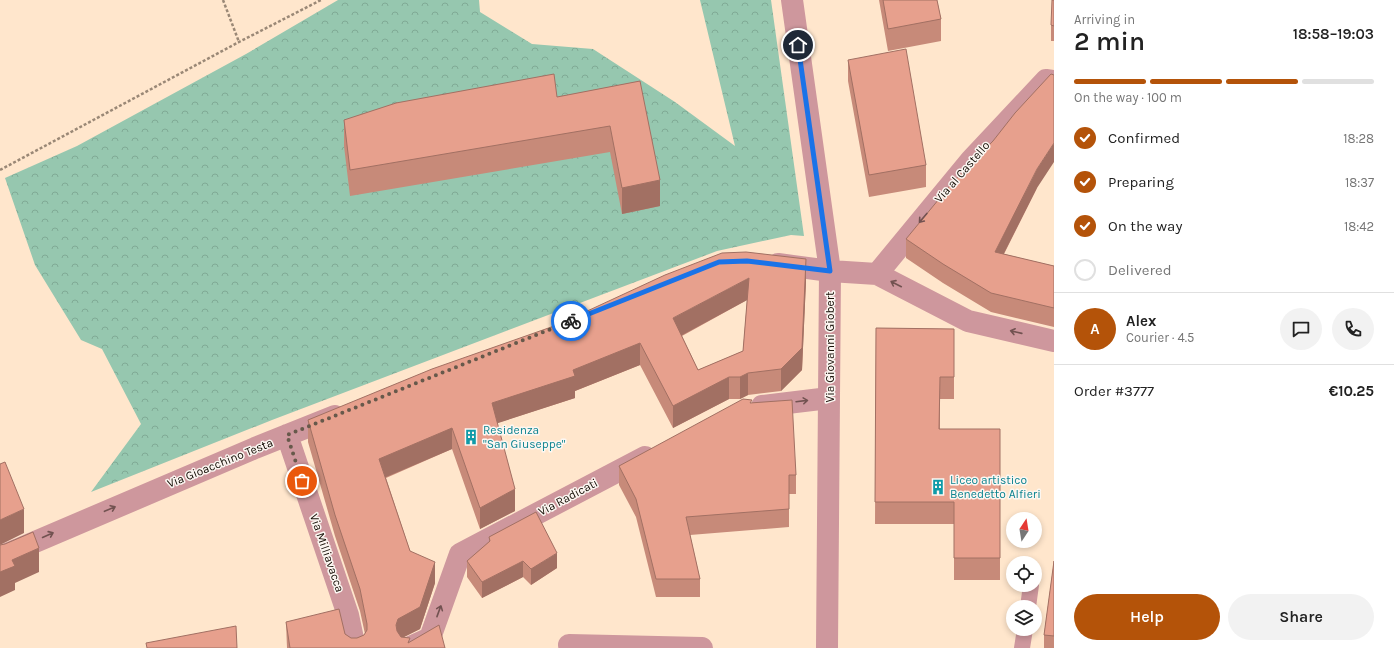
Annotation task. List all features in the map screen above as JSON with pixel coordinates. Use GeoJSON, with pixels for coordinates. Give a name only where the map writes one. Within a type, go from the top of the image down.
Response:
{"type":"FeatureCollection","features":[{"type":"Feature","properties":{"kind":"street","name":"Via Giovanni Giobert"},"geometry":{"type":"LineString","coordinates":[[792,0],[830,271],[827,648]]}},
{"type":"Feature","properties":{"kind":"street","name":"Via al Castello"},"geometry":{"type":"LineString","coordinates":[[877,274],[971,160],[1046,80],[1054,81]]}},
{"type":"Feature","properties":{"kind":"street"},"geometry":{"type":"LineString","coordinates":[[754,262],[830,271],[877,274],[968,321],[1054,341]]}},
{"type":"Feature","properties":{"kind":"street"},"geometry":{"type":"LineString","coordinates":[[749,407],[830,398]]}},
{"type":"Feature","properties":{"kind":"street","name":"Via Gioacchino Testa"},"geometry":{"type":"LineString","coordinates":[[0,557],[122,504],[353,409]]}},
{"type":"Feature","properties":{"kind":"street","name":"Via Milliavacca"},"geometry":{"type":"LineString","coordinates":[[287,435],[348,615],[355,648]]}},
{"type":"Feature","properties":{"kind":"street","name":"Via Radicati"},"geometry":{"type":"LineString","coordinates":[[408,648],[430,638],[460,554],[664,447]]}},
{"type":"Feature","properties":{"kind":"street"},"geometry":{"type":"LineString","coordinates":[[569,645],[702,648]]}},
{"type":"Feature","properties":{"kind":"lane"},"geometry":{"type":"LineString","coordinates":[[1022,648],[1024,636]]}},
{"type":"Feature","properties":{"kind":"path"},"geometry":{"type":"LineString","coordinates":[[222,0],[239,42]]}},
{"type":"Feature","properties":{"kind":"path"},"geometry":{"type":"LineString","coordinates":[[0,170],[239,42],[321,0]]}},
{"type":"Feature","properties":{"kind":"green space"},"geometry":{"type":"Polygon","coordinates":[[[338,0],[479,0],[480,12],[532,44],[593,49],[675,102],[735,146],[700,0],[771,0],[804,236],[791,235],[717,251],[272,420],[91,492],[141,424],[102,349],[81,340],[35,265],[5,178],[77,146],[246,54],[338,0]]]}},
{"type":"Feature","properties":{"kind":"building"},"geometry":{"type":"Polygon","coordinates":[[[883,0],[937,0],[941,19],[888,29],[883,0]]]}},
{"type":"Feature","properties":{"kind":"building"},"geometry":{"type":"Polygon","coordinates":[[[1052,0],[1054,0],[1054,26],[1051,25],[1052,0]]]}},
{"type":"Feature","properties":{"kind":"building"},"geometry":{"type":"Polygon","coordinates":[[[906,49],[926,165],[869,175],[848,60],[906,49]]]}},
{"type":"Feature","properties":{"kind":"building"},"geometry":{"type":"Polygon","coordinates":[[[554,74],[557,97],[640,81],[660,180],[622,188],[610,126],[350,170],[344,120],[396,103],[554,74]]]}},
{"type":"Feature","properties":{"kind":"building"},"geometry":{"type":"Polygon","coordinates":[[[1051,74],[1054,75],[1054,143],[1037,169],[995,252],[1054,266],[1054,308],[991,293],[943,264],[906,239],[953,182],[993,141],[1015,113],[1051,74]]]}},
{"type":"Feature","properties":{"kind":"building"},"geometry":{"type":"Polygon","coordinates":[[[746,252],[806,259],[802,348],[781,369],[748,373],[740,377],[729,377],[673,406],[640,343],[573,370],[575,376],[492,403],[515,489],[480,508],[452,428],[379,459],[410,551],[435,562],[420,607],[398,619],[396,625],[397,631],[401,637],[410,638],[408,643],[439,625],[445,648],[290,648],[286,622],[339,609],[345,634],[351,638],[357,638],[364,635],[367,630],[360,589],[335,515],[308,420],[432,369],[557,325],[665,275],[722,253],[746,252]],[[749,278],[673,318],[698,370],[743,351],[749,278]]]}},
{"type":"Feature","properties":{"kind":"building","name":"Liceo artistico Benedetto Alfieri"},"geometry":{"type":"Polygon","coordinates":[[[876,328],[954,329],[954,377],[940,377],[939,429],[1000,429],[1000,558],[954,558],[954,502],[875,502],[876,328]]]}},
{"type":"Feature","properties":{"kind":"building"},"geometry":{"type":"Polygon","coordinates":[[[743,399],[752,400],[750,403],[792,400],[796,475],[789,475],[789,509],[686,517],[700,579],[656,579],[636,499],[619,466],[743,399]]]}},
{"type":"Feature","properties":{"kind":"building"},"geometry":{"type":"Polygon","coordinates":[[[5,462],[24,509],[0,520],[0,464],[5,462]]]}},
{"type":"Feature","properties":{"kind":"building"},"geometry":{"type":"Polygon","coordinates":[[[536,512],[557,553],[531,569],[523,561],[482,582],[467,561],[490,541],[489,537],[536,512]]]}},
{"type":"Feature","properties":{"kind":"building"},"geometry":{"type":"Polygon","coordinates":[[[33,532],[39,548],[12,560],[15,566],[0,572],[0,545],[33,532]]]}},
{"type":"Feature","properties":{"kind":"building"},"geometry":{"type":"Polygon","coordinates":[[[1054,561],[1054,636],[1044,635],[1054,561]]]}},
{"type":"Feature","properties":{"kind":"building"},"geometry":{"type":"Polygon","coordinates":[[[236,626],[237,648],[147,648],[146,643],[236,626]]]}},
{"type":"Feature","properties":{"kind":"way so far"},"geometry":{"type":"LineString","coordinates":[[302,481],[287,435],[571,321]]}},
{"type":"Feature","properties":{"kind":"place","name":"Residenza \"San Giuseppe\""},"geometry":{"type":"Point","coordinates":[471,437]}},
{"type":"Feature","properties":{"kind":"place","name":"Liceo artistico Benedetto Alfieri"},"geometry":{"type":"Point","coordinates":[938,487]}},
{"type":"Feature","properties":{"kind":"route"},"geometry":{"type":"LineString","coordinates":[[571,321],[719,262],[747,261],[830,271],[798,45]]}}]}
